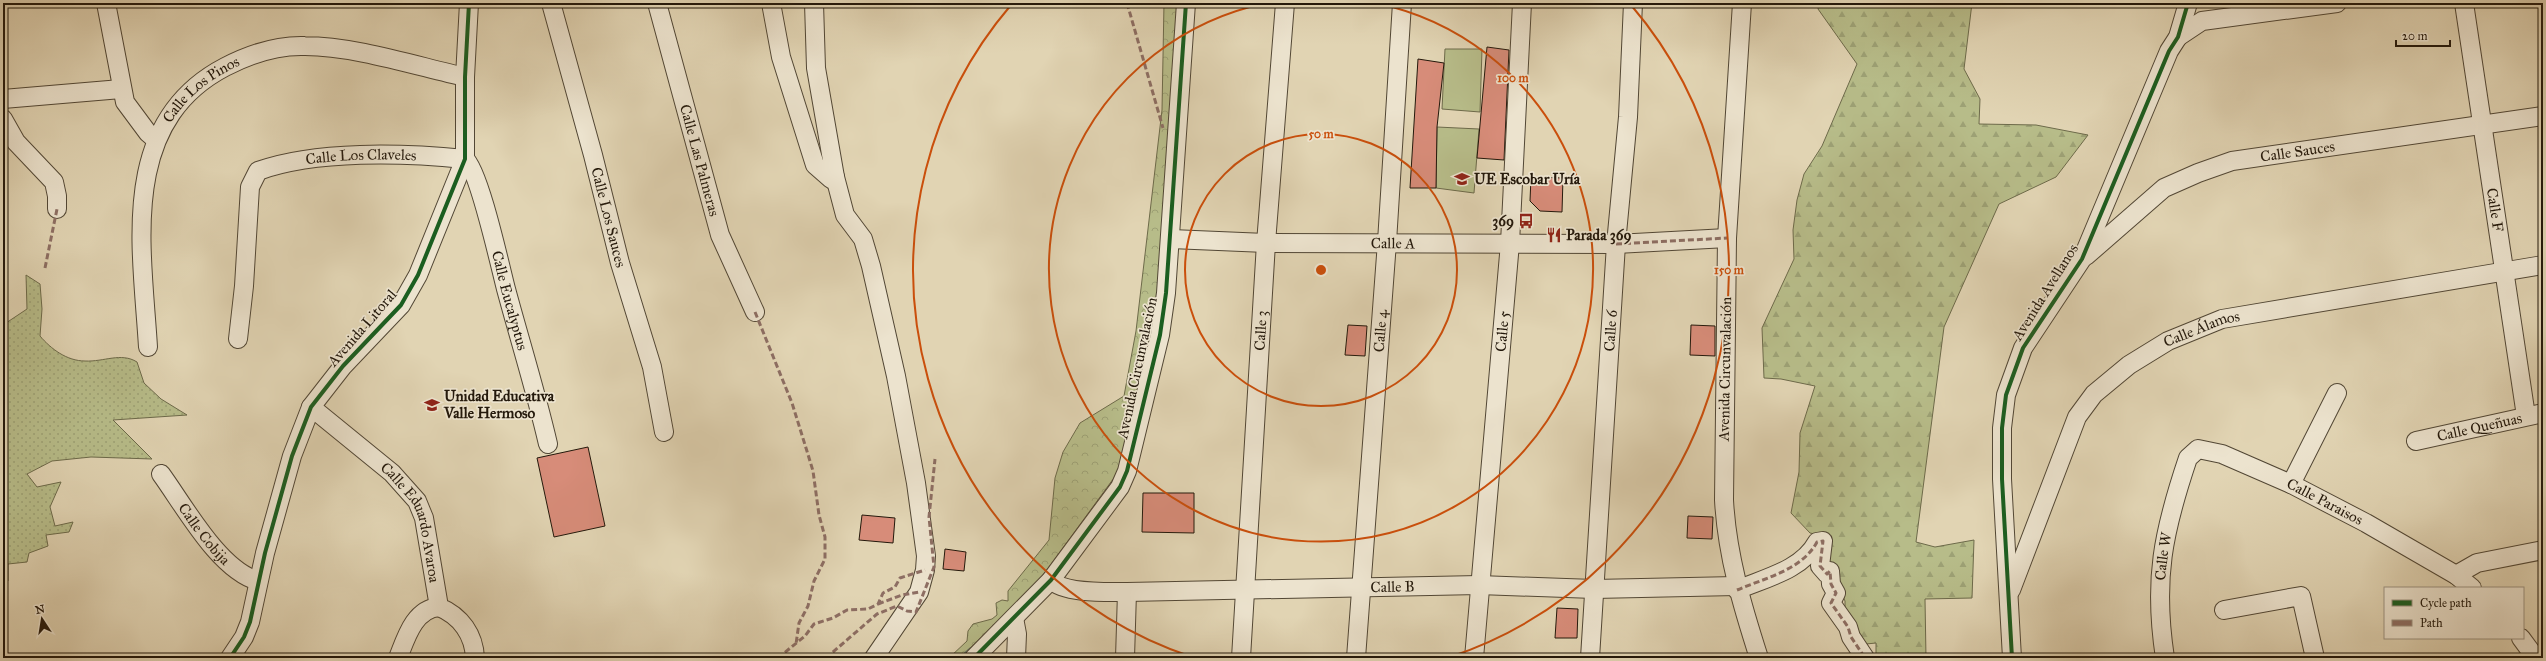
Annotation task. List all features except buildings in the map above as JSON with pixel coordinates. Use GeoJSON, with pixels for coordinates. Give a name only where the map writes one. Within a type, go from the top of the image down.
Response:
{"type":"FeatureCollection","features":[{"type":"Feature","properties":{"kind":"street"},"geometry":{"type":"LineString","coordinates":[[106,3],[121,88],[125,102],[148,133],[156,139]]}},
{"type":"Feature","properties":{"kind":"street","name":"Avenida Litoral"},"geometry":{"type":"LineString","coordinates":[[230,658],[246,632],[258,581],[292,456],[311,407],[343,366],[401,305],[418,275],[465,159],[465,77],[469,3]]}},
{"type":"Feature","properties":{"kind":"street","name":"Calle Los Sauces"},"geometry":{"type":"LineString","coordinates":[[550,3],[593,155],[620,263],[652,367],[664,432]]}},
{"type":"Feature","properties":{"kind":"street","name":"Calle Las Palmeras"},"geometry":{"type":"LineString","coordinates":[[657,3],[720,235],[755,312]]}},
{"type":"Feature","properties":{"kind":"street"},"geometry":{"type":"LineString","coordinates":[[771,3],[781,57],[792,99],[816,165],[825,176],[832,179],[835,178]]}},
{"type":"Feature","properties":{"kind":"street"},"geometry":{"type":"LineString","coordinates":[[814,3],[816,68],[835,178],[845,214],[863,239],[870,259],[896,376],[917,491],[926,556],[925,570],[919,592],[874,658]]}},
{"type":"Feature","properties":{"kind":"street","name":"Avenida Circunvalación"},"geometry":{"type":"LineString","coordinates":[[974,658],[1052,580],[1120,487],[1127,471],[1160,335],[1171,239],[1186,3]]}},
{"type":"Feature","properties":{"kind":"street","name":"Calle 3"},"geometry":{"type":"LineString","coordinates":[[1241,658],[1266,243],[1285,3]]}},
{"type":"Feature","properties":{"kind":"street","name":"Calle 4"},"geometry":{"type":"LineString","coordinates":[[1356,658],[1387,242],[1402,3]]}},
{"type":"Feature","properties":{"kind":"street","name":"Calle 5"},"geometry":{"type":"LineString","coordinates":[[1474,658],[1479,585],[1510,243],[1522,3]]}},
{"type":"Feature","properties":{"kind":"street","name":"Calle 6"},"geometry":{"type":"LineString","coordinates":[[1590,658],[1616,244],[1628,117],[1633,3]]}},
{"type":"Feature","properties":{"kind":"street","name":"Avenida Circunvalación"},"geometry":{"type":"LineString","coordinates":[[1742,3],[1727,238],[1724,500],[1726,535],[1737,588],[1760,658]]}},
{"type":"Feature","properties":{"kind":"street","name":"Avenida Avellanos"},"geometry":{"type":"LineString","coordinates":[[2012,658],[2008,596],[2002,428],[2006,395],[2023,348],[2082,259],[2169,52],[2178,37],[2188,3]]}},
{"type":"Feature","properties":{"kind":"street"},"geometry":{"type":"LineString","coordinates":[[2178,37],[2202,21],[2337,3]]}},
{"type":"Feature","properties":{"kind":"street","name":"Calle F"},"geometry":{"type":"LineString","coordinates":[[2464,3],[2481,127],[2504,272],[2534,415]]}},
{"type":"Feature","properties":{"kind":"street","name":"Calle Los Pinos"},"geometry":{"type":"LineString","coordinates":[[148,347],[141,218],[147,165],[156,139],[182,100],[202,80],[244,57],[272,48],[306,46],[351,52],[465,77]]}},
{"type":"Feature","properties":{"kind":"street"},"geometry":{"type":"LineString","coordinates":[[3,99],[121,88]]}},
{"type":"Feature","properties":{"kind":"street","name":"Calle Sauces"},"geometry":{"type":"LineString","coordinates":[[2082,259],[2164,188],[2198,173],[2232,161],[2481,127],[2543,116]]}},
{"type":"Feature","properties":{"kind":"street"},"geometry":{"type":"LineString","coordinates":[[3,119],[16,142],[54,182],[58,196],[57,209]]}},
{"type":"Feature","properties":{"kind":"street","name":"Calle Los Claveles"},"geometry":{"type":"LineString","coordinates":[[238,339],[244,286],[250,187],[258,171],[327,157],[424,155],[465,159]]}},
{"type":"Feature","properties":{"kind":"street","name":"Calle Eucalyptus"},"geometry":{"type":"LineString","coordinates":[[465,159],[472,170],[485,208],[534,384],[548,444]]}},
{"type":"Feature","properties":{"kind":"street","name":"Calle A"},"geometry":{"type":"LineString","coordinates":[[1171,239],[1266,243],[1387,242],[1616,244],[1727,238]]}},
{"type":"Feature","properties":{"kind":"street","name":"Calle Álamos"},"geometry":{"type":"LineString","coordinates":[[2008,596],[2077,417],[2094,394],[2129,365],[2168,341],[2222,319],[2543,265]]}},
{"type":"Feature","properties":{"kind":"street"},"geometry":{"type":"LineString","coordinates":[[2291,484],[2337,393]]}},
{"type":"Feature","properties":{"kind":"street","name":"Calle Eduardo Avaroa"},"geometry":{"type":"LineString","coordinates":[[311,407],[392,473],[417,501],[423,514],[439,607],[463,624],[472,637],[475,658]]}},
{"type":"Feature","properties":{"kind":"street","name":"Calle Queñuas"},"geometry":{"type":"LineString","coordinates":[[2416,441],[2534,415]]}},
{"type":"Feature","properties":{"kind":"street","name":"Calle Paraisos"},"geometry":{"type":"LineString","coordinates":[[2188,458],[2198,450],[2207,449],[2291,484],[2366,523],[2456,575],[2471,587]]}},
{"type":"Feature","properties":{"kind":"street","name":"Calle W"},"geometry":{"type":"LineString","coordinates":[[2164,658],[2159,621],[2159,576],[2164,536],[2188,458]]}},
{"type":"Feature","properties":{"kind":"street","name":"Calle Cobija"},"geometry":{"type":"LineString","coordinates":[[161,474],[220,557],[245,578],[258,581]]}},
{"type":"Feature","properties":{"kind":"street"},"geometry":{"type":"LineString","coordinates":[[1737,588],[1796,565],[1810,554],[1817,542],[1823,541],[1822,561],[1820,566],[1827,574],[1830,571],[1831,584],[1836,593],[1831,603],[1848,627],[1851,636],[1865,658]]}},
{"type":"Feature","properties":{"kind":"street"},"geometry":{"type":"LineString","coordinates":[[2456,575],[2477,563],[2543,550]]}},
{"type":"Feature","properties":{"kind":"street","name":"Calle B"},"geometry":{"type":"LineString","coordinates":[[1052,580],[1065,587],[1083,590],[1127,592],[1479,585],[1594,589],[1737,588]]}},
{"type":"Feature","properties":{"kind":"street"},"geometry":{"type":"LineString","coordinates":[[1125,658],[1127,592]]}},
{"type":"Feature","properties":{"kind":"street"},"geometry":{"type":"LineString","coordinates":[[2224,610],[2301,596],[2315,658]]}},
{"type":"Feature","properties":{"kind":"street"},"geometry":{"type":"LineString","coordinates":[[398,658],[414,621],[423,612],[439,607]]}},
{"type":"Feature","properties":{"kind":"street"},"geometry":{"type":"LineString","coordinates":[[1014,618],[1017,634],[1016,658]]}},
{"type":"Feature","properties":{"kind":"street"},"geometry":{"type":"LineString","coordinates":[[2522,639],[2537,654]]}},
{"type":"Feature","properties":{"kind":"green space"},"geometry":{"type":"Polygon","coordinates":[[[1164,3],[1181,3],[1156,323],[1119,471],[1038,582],[960,658],[939,658],[950,657],[967,641],[968,631],[973,624],[992,619],[997,615],[996,603],[1002,600],[1008,601],[1008,591],[1049,540],[1055,478],[1063,452],[1080,423],[1124,396],[1136,331],[1162,110],[1164,3]]]}},
{"type":"Feature","properties":{"kind":"green space"},"geometry":{"type":"Polygon","coordinates":[[[1819,3],[1972,3],[1964,69],[1980,99],[1979,124],[2036,125],[2088,135],[2056,177],[1999,204],[1944,327],[1916,542],[1935,547],[1974,540],[1972,598],[1925,599],[1926,658],[1876,658],[1876,643],[1866,644],[1845,610],[1845,601],[1830,567],[1823,536],[1810,533],[1791,513],[1799,472],[1800,433],[1815,386],[1781,379],[1764,378],[1762,328],[1794,259],[1793,230],[1797,200],[1804,174],[1822,146],[1857,64],[1818,9],[1819,3]]]}},
{"type":"Feature","properties":{"kind":"green space"},"geometry":{"type":"Polygon","coordinates":[[[1445,49],[1482,49],[1480,112],[1442,109],[1445,49]]]}},
{"type":"Feature","properties":{"kind":"green space"},"geometry":{"type":"Polygon","coordinates":[[[1437,127],[1479,129],[1474,193],[1436,188],[1437,127]]]}},
{"type":"Feature","properties":{"kind":"green space"},"geometry":{"type":"Polygon","coordinates":[[[26,275],[40,284],[42,309],[40,336],[54,350],[66,357],[85,361],[119,358],[131,359],[137,362],[144,383],[161,399],[187,415],[113,420],[152,459],[91,457],[52,461],[27,474],[37,487],[61,482],[50,507],[55,526],[73,522],[69,532],[46,535],[48,546],[29,553],[27,562],[8,564],[8,581],[3,584],[3,325],[27,309],[26,275]]]}},
{"type":"Feature","properties":{"kind":"waterway"},"geometry":{"type":"LineString","coordinates":[[962,658],[971,650]]}},
{"type":"Feature","properties":{"kind":"marked path"},"geometry":{"type":"LineString","coordinates":[[1127,3],[1163,128]]}},
{"type":"Feature","properties":{"kind":"marked path"},"geometry":{"type":"LineString","coordinates":[[45,268],[57,209]]}},
{"type":"Feature","properties":{"kind":"marked path"},"geometry":{"type":"LineString","coordinates":[[1616,244],[1727,238]]}},
{"type":"Feature","properties":{"kind":"marked path"},"geometry":{"type":"LineString","coordinates":[[755,312],[792,403],[813,471],[819,515],[825,537],[825,559],[814,581],[808,606],[799,623],[796,644]]}},
{"type":"Feature","properties":{"kind":"marked path"},"geometry":{"type":"LineString","coordinates":[[826,658],[877,614],[897,606],[907,611],[916,612],[934,567],[929,517],[935,459]]}},
{"type":"Feature","properties":{"kind":"marked path"},"geometry":{"type":"LineString","coordinates":[[1737,590],[1782,572],[1802,560],[1817,542],[1823,541],[1820,566],[1827,574],[1830,571],[1831,584],[1836,593],[1831,603],[1848,627],[1851,637],[1865,658]]}},
{"type":"Feature","properties":{"kind":"marked path"},"geometry":{"type":"LineString","coordinates":[[778,658],[805,636],[814,624],[833,618],[847,610],[868,609],[878,604],[883,593],[895,587],[900,578],[925,570]]}},
{"type":"Feature","properties":{"kind":"marked path"},"geometry":{"type":"LineString","coordinates":[[878,604],[902,595],[919,592]]}},
{"type":"Feature","properties":{"kind":"cycle path"},"geometry":{"type":"LineString","coordinates":[[230,658],[244,637],[250,622],[265,553],[292,456],[311,407],[343,366],[401,305],[418,275],[465,159],[465,77],[469,3]]}},
{"type":"Feature","properties":{"kind":"cycle path"},"geometry":{"type":"LineString","coordinates":[[974,658],[1051,580],[1120,487],[1127,471],[1160,335],[1166,293],[1186,3]]}},
{"type":"Feature","properties":{"kind":"cycle path"},"geometry":{"type":"LineString","coordinates":[[2012,658],[2002,479],[2002,428],[2006,395],[2023,348],[2082,259],[2169,51],[2178,37],[2188,3]]}},
{"type":"Feature","properties":{"kind":"place","name":"UE Escobar Uría"},"geometry":{"type":"Point","coordinates":[1462,179]}},
{"type":"Feature","properties":{"kind":"place","name":"369"},"geometry":{"type":"Point","coordinates":[1526,221]}},
{"type":"Feature","properties":{"kind":"place","name":"Parada 369"},"geometry":{"type":"Point","coordinates":[1554,235]}},
{"type":"Feature","properties":{"kind":"place","name":"Unidad Educativa Valle Hermoso"},"geometry":{"type":"Point","coordinates":[432,405]}}]}
